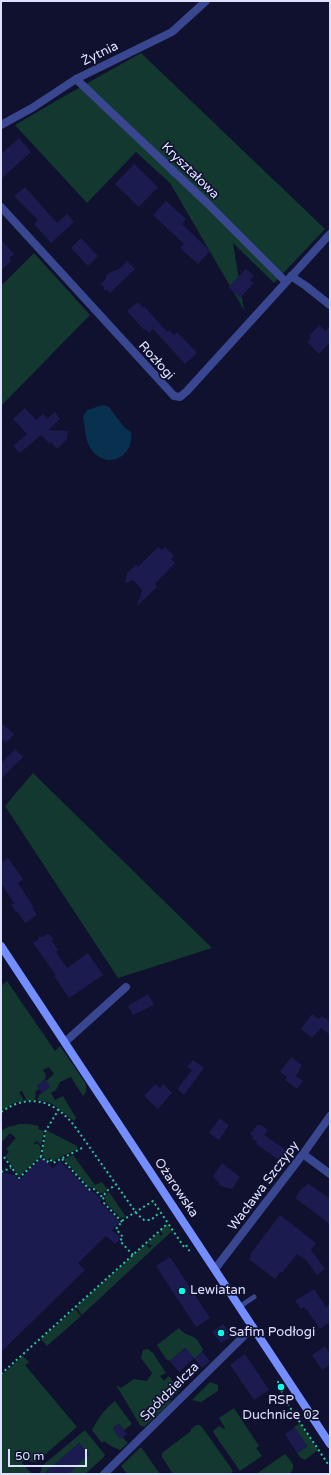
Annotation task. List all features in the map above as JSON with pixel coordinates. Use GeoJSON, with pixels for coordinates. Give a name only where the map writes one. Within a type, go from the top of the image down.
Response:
{"type":"FeatureCollection","features":[{"type":"Feature","properties":{"kind":"main road","name":"Ożarowska"},"geometry":{"type":"LineString","coordinates":[[1,946],[330,1444]]}},
{"type":"Feature","properties":{"kind":"street","name":"Żytnia"},"geometry":{"type":"LineString","coordinates":[[1,125],[32,108],[76,79],[172,32],[206,1]]}},
{"type":"Feature","properties":{"kind":"street","name":"Kryształowa"},"geometry":{"type":"LineString","coordinates":[[76,79],[288,279],[306,286],[330,305]]}},
{"type":"Feature","properties":{"kind":"street","name":"Rozłogi"},"geometry":{"type":"LineString","coordinates":[[1,207],[168,391],[174,396],[180,397],[330,234]]}},
{"type":"Feature","properties":{"kind":"street"},"geometry":{"type":"LineString","coordinates":[[65,1042],[126,987]]}},
{"type":"Feature","properties":{"kind":"street","name":"Wacława Szczypy"},"geometry":{"type":"LineString","coordinates":[[215,1269],[303,1154],[330,1116]]}},
{"type":"Feature","properties":{"kind":"street"},"geometry":{"type":"LineString","coordinates":[[303,1154],[330,1174]]}},
{"type":"Feature","properties":{"kind":"street","name":"Spółdzielcza"},"geometry":{"type":"LineString","coordinates":[[104,1474],[253,1327]]}},
{"type":"Feature","properties":{"kind":"lane"},"geometry":{"type":"LineString","coordinates":[[239,1306],[254,1297]]}},
{"type":"Feature","properties":{"kind":"path"},"geometry":{"type":"LineString","coordinates":[[1,1112],[13,1104],[36,1101],[49,1104],[59,1109],[68,1117],[117,1184],[135,1212],[144,1220],[151,1220],[160,1213]]}},
{"type":"Feature","properties":{"kind":"path"},"geometry":{"type":"LineString","coordinates":[[4,1157],[19,1178],[41,1156],[44,1132],[59,1109]]}},
{"type":"Feature","properties":{"kind":"path"},"geometry":{"type":"LineString","coordinates":[[41,1156],[47,1162],[50,1159],[53,1163],[84,1147]]}},
{"type":"Feature","properties":{"kind":"path"},"geometry":{"type":"LineString","coordinates":[[62,1159],[90,1190],[94,1189],[101,1196],[103,1196]]}},
{"type":"Feature","properties":{"kind":"path"},"geometry":{"type":"LineString","coordinates":[[1,1172],[11,1168]]}},
{"type":"Feature","properties":{"kind":"path"},"geometry":{"type":"LineString","coordinates":[[117,1184],[108,1190],[103,1196],[104,1204],[122,1222]]}},
{"type":"Feature","properties":{"kind":"path"},"geometry":{"type":"LineString","coordinates":[[133,1255],[120,1242],[123,1237],[116,1229],[122,1222],[135,1212],[153,1201],[184,1247],[186,1246],[190,1252]]}},
{"type":"Feature","properties":{"kind":"path"},"geometry":{"type":"LineString","coordinates":[[1,1374],[166,1225]]}},
{"type":"Feature","properties":{"kind":"path"},"geometry":{"type":"LineString","coordinates":[[277,1378],[278,1387],[284,1394],[285,1400],[330,1467]]}},
{"type":"Feature","properties":{"kind":"green space"},"geometry":{"type":"Polygon","coordinates":[[[141,53],[325,229],[274,283],[233,243],[244,310],[170,183],[136,152],[87,203],[15,125],[141,53]]]}},
{"type":"Feature","properties":{"kind":"green space"},"geometry":{"type":"Polygon","coordinates":[[[34,253],[90,315],[1,406],[1,286],[34,253]]]}},
{"type":"Feature","properties":{"kind":"green space"},"geometry":{"type":"Polygon","coordinates":[[[33,773],[212,948],[118,978],[5,806],[33,773]]]}},
{"type":"Feature","properties":{"kind":"green space"},"geometry":{"type":"Polygon","coordinates":[[[7,981],[55,1051],[60,1046],[86,1084],[86,1092],[83,1096],[71,1077],[60,1082],[56,1090],[51,1093],[55,1100],[63,1096],[76,1118],[74,1121],[54,1105],[37,1100],[39,1095],[50,1087],[46,1081],[54,1074],[49,1067],[43,1070],[46,1075],[45,1079],[37,1086],[39,1089],[36,1091],[35,1100],[27,1101],[22,1091],[19,1092],[24,1101],[14,1103],[1,1111],[1,986],[7,981]]]}},
{"type":"Feature","properties":{"kind":"green space"},"geometry":{"type":"Polygon","coordinates":[[[20,1124],[39,1126],[38,1129],[44,1131],[41,1145],[37,1141],[34,1143],[35,1145],[37,1143],[41,1147],[40,1157],[19,1176],[5,1156],[9,1152],[6,1149],[16,1138],[10,1133],[1,1143],[1,1131],[8,1127],[20,1124]]]}},
{"type":"Feature","properties":{"kind":"green space"},"geometry":{"type":"Polygon","coordinates":[[[46,1130],[77,1146],[77,1149],[53,1161],[50,1158],[47,1160],[42,1155],[46,1130]]]}},
{"type":"Feature","properties":{"kind":"green space"},"geometry":{"type":"Polygon","coordinates":[[[73,1155],[95,1185],[102,1182],[107,1189],[103,1193],[100,1193],[95,1188],[89,1187],[65,1161],[64,1159],[73,1155]]]}},
{"type":"Feature","properties":{"kind":"green space"},"geometry":{"type":"Polygon","coordinates":[[[109,1192],[126,1217],[121,1218],[106,1203],[105,1196],[109,1192]]]}},
{"type":"Feature","properties":{"kind":"green space"},"geometry":{"type":"Polygon","coordinates":[[[167,1224],[172,1231],[82,1315],[76,1307],[146,1244],[149,1248],[152,1246],[147,1243],[159,1233],[161,1236],[163,1234],[160,1231],[167,1224]]]}},
{"type":"Feature","properties":{"kind":"green space"},"geometry":{"type":"Polygon","coordinates":[[[75,1309],[81,1316],[47,1346],[41,1339],[75,1309]]]}},
{"type":"Feature","properties":{"kind":"green space"},"geometry":{"type":"Polygon","coordinates":[[[179,1328],[196,1339],[203,1349],[202,1352],[194,1359],[185,1348],[170,1361],[166,1359],[157,1345],[179,1328]]]}},
{"type":"Feature","properties":{"kind":"green space"},"geometry":{"type":"Polygon","coordinates":[[[148,1349],[153,1353],[166,1373],[160,1376],[164,1381],[169,1376],[179,1391],[171,1399],[170,1403],[144,1427],[140,1425],[116,1385],[121,1388],[134,1379],[147,1381],[152,1373],[141,1358],[143,1350],[148,1349]]]}},
{"type":"Feature","properties":{"kind":"green space"},"geometry":{"type":"Polygon","coordinates":[[[23,1356],[29,1362],[25,1365],[77,1427],[36,1462],[31,1462],[26,1458],[22,1463],[32,1474],[3,1474],[1,1472],[1,1376],[23,1356]]]}},
{"type":"Feature","properties":{"kind":"green space"},"geometry":{"type":"Polygon","coordinates":[[[210,1382],[218,1385],[218,1391],[201,1402],[192,1400],[210,1382]]]}},
{"type":"Feature","properties":{"kind":"green space"},"geometry":{"type":"Polygon","coordinates":[[[115,1401],[132,1424],[124,1430],[119,1424],[113,1428],[120,1438],[122,1437],[128,1443],[120,1450],[104,1441],[102,1443],[92,1430],[102,1414],[115,1401]]]}},
{"type":"Feature","properties":{"kind":"green space"},"geometry":{"type":"Polygon","coordinates":[[[234,1408],[259,1446],[256,1448],[262,1456],[240,1471],[213,1431],[219,1426],[224,1429],[225,1428],[219,1418],[234,1408]]]}},
{"type":"Feature","properties":{"kind":"green space"},"geometry":{"type":"Polygon","coordinates":[[[300,1423],[318,1450],[305,1460],[297,1453],[307,1446],[294,1427],[300,1423]]]}},
{"type":"Feature","properties":{"kind":"green space"},"geometry":{"type":"Polygon","coordinates":[[[196,1425],[202,1427],[233,1471],[231,1473],[173,1474],[162,1457],[162,1453],[191,1431],[191,1429],[196,1425]]]}},
{"type":"Feature","properties":{"kind":"green space"},"geometry":{"type":"Polygon","coordinates":[[[85,1430],[105,1455],[103,1458],[85,1474],[67,1474],[89,1454],[79,1443],[45,1474],[40,1474],[42,1466],[85,1430]]]}},
{"type":"Feature","properties":{"kind":"green space"},"geometry":{"type":"Polygon","coordinates":[[[141,1447],[160,1474],[127,1474],[121,1466],[141,1447]]]}},
{"type":"Feature","properties":{"kind":"green space"},"geometry":{"type":"Polygon","coordinates":[[[285,1454],[293,1464],[293,1469],[289,1474],[256,1474],[285,1454]]]}},
{"type":"Feature","properties":{"kind":"water"},"geometry":{"type":"Polygon","coordinates":[[[103,405],[109,407],[124,427],[131,432],[129,448],[118,458],[111,460],[97,456],[89,446],[83,416],[87,410],[103,405]]]}},
{"type":"Feature","properties":{"kind":"building"},"geometry":{"type":"Polygon","coordinates":[[[19,138],[31,152],[1,179],[1,154],[19,138]]]}},
{"type":"Feature","properties":{"kind":"building"},"geometry":{"type":"Polygon","coordinates":[[[134,164],[158,187],[139,207],[115,184],[134,164]]]}},
{"type":"Feature","properties":{"kind":"building"},"geometry":{"type":"Polygon","coordinates":[[[25,187],[57,223],[67,214],[74,222],[51,243],[34,224],[38,220],[14,196],[25,187]]]}},
{"type":"Feature","properties":{"kind":"building"},"geometry":{"type":"Polygon","coordinates":[[[166,201],[186,219],[182,224],[210,251],[198,264],[180,248],[184,244],[153,215],[166,201]]]}},
{"type":"Feature","properties":{"kind":"building"},"geometry":{"type":"Polygon","coordinates":[[[81,238],[98,256],[88,266],[71,248],[81,238]]]}},
{"type":"Feature","properties":{"kind":"building"},"geometry":{"type":"Polygon","coordinates":[[[1,240],[14,254],[9,258],[11,261],[1,270],[1,240]]]}},
{"type":"Feature","properties":{"kind":"building"},"geometry":{"type":"Polygon","coordinates":[[[127,261],[135,269],[110,293],[107,290],[104,290],[104,287],[101,284],[105,280],[107,274],[119,269],[127,261]]]}},
{"type":"Feature","properties":{"kind":"building"},"geometry":{"type":"Polygon","coordinates":[[[246,269],[254,276],[250,280],[254,283],[240,298],[228,287],[246,269]]]}},
{"type":"Feature","properties":{"kind":"building"},"geometry":{"type":"Polygon","coordinates":[[[138,302],[143,308],[144,306],[167,332],[169,330],[174,335],[177,332],[197,353],[185,364],[153,329],[149,333],[145,329],[144,330],[127,311],[138,302]]]}},
{"type":"Feature","properties":{"kind":"building"},"geometry":{"type":"Polygon","coordinates":[[[319,325],[326,331],[330,327],[330,342],[319,354],[307,342],[311,338],[309,336],[319,325]]]}},
{"type":"Feature","properties":{"kind":"building"},"geometry":{"type":"Polygon","coordinates":[[[25,408],[36,420],[43,414],[47,419],[55,412],[60,419],[48,430],[68,431],[67,439],[57,449],[51,442],[50,444],[41,435],[20,453],[13,446],[27,434],[13,419],[25,408]]]}},
{"type":"Feature","properties":{"kind":"building"},"geometry":{"type":"Polygon","coordinates":[[[158,547],[162,550],[165,547],[174,556],[171,559],[175,563],[155,584],[157,587],[137,606],[142,590],[133,580],[125,583],[127,573],[136,565],[138,567],[158,547]]]}},
{"type":"Feature","properties":{"kind":"building"},"geometry":{"type":"Polygon","coordinates":[[[1,723],[14,734],[6,743],[1,738],[1,723]]]}},
{"type":"Feature","properties":{"kind":"building"},"geometry":{"type":"Polygon","coordinates":[[[15,749],[23,757],[1,779],[1,763],[15,749]]]}},
{"type":"Feature","properties":{"kind":"building"},"geometry":{"type":"Polygon","coordinates":[[[8,858],[23,879],[18,883],[37,915],[25,923],[11,905],[14,903],[1,883],[1,863],[8,858]]]}},
{"type":"Feature","properties":{"kind":"building"},"geometry":{"type":"Polygon","coordinates":[[[47,934],[53,938],[52,941],[58,950],[56,952],[67,968],[88,953],[103,975],[69,998],[54,976],[56,975],[33,943],[38,940],[39,937],[47,934]]]}},
{"type":"Feature","properties":{"kind":"building"},"geometry":{"type":"Polygon","coordinates":[[[148,994],[154,1005],[133,1015],[128,1006],[148,994]]]}},
{"type":"Feature","properties":{"kind":"building"},"geometry":{"type":"Polygon","coordinates":[[[312,1014],[319,1019],[322,1016],[330,1022],[330,1035],[321,1028],[312,1038],[301,1029],[312,1014]]]}},
{"type":"Feature","properties":{"kind":"building"},"geometry":{"type":"Polygon","coordinates":[[[291,1057],[302,1065],[296,1076],[303,1081],[297,1089],[285,1080],[287,1077],[280,1072],[291,1057]]]}},
{"type":"Feature","properties":{"kind":"building"},"geometry":{"type":"Polygon","coordinates":[[[193,1060],[204,1068],[184,1095],[177,1089],[192,1070],[187,1067],[193,1060]]]}},
{"type":"Feature","properties":{"kind":"building"},"geometry":{"type":"Polygon","coordinates":[[[45,1079],[50,1087],[42,1093],[37,1086],[45,1079]]]}},
{"type":"Feature","properties":{"kind":"building"},"geometry":{"type":"Polygon","coordinates":[[[155,1084],[160,1088],[163,1084],[172,1093],[158,1109],[144,1096],[155,1084]]]}},
{"type":"Feature","properties":{"kind":"building"},"geometry":{"type":"Polygon","coordinates":[[[220,1118],[229,1125],[219,1140],[209,1133],[220,1118]]]}},
{"type":"Feature","properties":{"kind":"building"},"geometry":{"type":"Polygon","coordinates":[[[257,1125],[261,1125],[268,1130],[264,1135],[293,1155],[286,1165],[256,1144],[257,1142],[250,1134],[257,1125]]]}},
{"type":"Feature","properties":{"kind":"building"},"geometry":{"type":"Polygon","coordinates":[[[42,1158],[53,1168],[60,1161],[91,1192],[93,1191],[102,1200],[100,1202],[120,1222],[112,1230],[121,1238],[115,1244],[106,1236],[78,1263],[85,1270],[1,1352],[1,1172],[14,1175],[19,1180],[42,1158]]]}},
{"type":"Feature","properties":{"kind":"building"},"geometry":{"type":"Polygon","coordinates":[[[222,1163],[240,1177],[232,1189],[221,1186],[213,1176],[222,1163]]]}},
{"type":"Feature","properties":{"kind":"building"},"geometry":{"type":"Polygon","coordinates":[[[308,1183],[330,1199],[330,1224],[295,1198],[308,1183]]]}},
{"type":"Feature","properties":{"kind":"building"},"geometry":{"type":"Polygon","coordinates":[[[280,1215],[316,1243],[311,1250],[325,1269],[317,1275],[306,1260],[297,1254],[282,1273],[280,1272],[275,1279],[250,1260],[251,1253],[280,1215]]]}},
{"type":"Feature","properties":{"kind":"building"},"geometry":{"type":"Polygon","coordinates":[[[170,1257],[210,1318],[196,1327],[156,1266],[170,1257]]]}},
{"type":"Feature","properties":{"kind":"building"},"geometry":{"type":"Polygon","coordinates":[[[314,1289],[326,1307],[330,1304],[330,1322],[320,1329],[307,1310],[306,1311],[304,1307],[301,1309],[295,1301],[314,1289]]]}},
{"type":"Feature","properties":{"kind":"building"},"geometry":{"type":"Polygon","coordinates":[[[223,1324],[232,1336],[221,1343],[212,1332],[223,1324]]]}},
{"type":"Feature","properties":{"kind":"building"},"geometry":{"type":"Polygon","coordinates":[[[325,1346],[330,1353],[330,1365],[322,1370],[312,1355],[325,1346]]]}},
{"type":"Feature","properties":{"kind":"building"},"geometry":{"type":"Polygon","coordinates":[[[186,1348],[194,1358],[179,1372],[170,1361],[186,1348]]]}},
{"type":"Feature","properties":{"kind":"building"},"geometry":{"type":"Polygon","coordinates":[[[202,1352],[210,1361],[202,1368],[194,1358],[202,1352]]]}},
{"type":"Feature","properties":{"kind":"building"},"geometry":{"type":"Polygon","coordinates":[[[245,1354],[269,1390],[254,1400],[230,1365],[245,1354]]]}},
{"type":"Feature","properties":{"kind":"building"},"geometry":{"type":"Polygon","coordinates":[[[119,1424],[127,1434],[120,1439],[113,1429],[119,1424]]]}},
{"type":"Feature","properties":{"kind":"building"},"geometry":{"type":"Polygon","coordinates":[[[295,1427],[307,1447],[297,1453],[285,1434],[295,1427]]]}},
{"type":"Feature","properties":{"kind":"building"},"geometry":{"type":"Polygon","coordinates":[[[79,1443],[89,1454],[68,1474],[43,1474],[79,1443]]]}},
{"type":"Feature","properties":{"kind":"place","name":"Lewiatan"},"geometry":{"type":"Point","coordinates":[182,1291]}},
{"type":"Feature","properties":{"kind":"place","name":"Safim Podłogi"},"geometry":{"type":"Point","coordinates":[221,1333]}},
{"type":"Feature","properties":{"kind":"place","name":"RSP Duchnice 02"},"geometry":{"type":"Point","coordinates":[281,1387]}}]}
